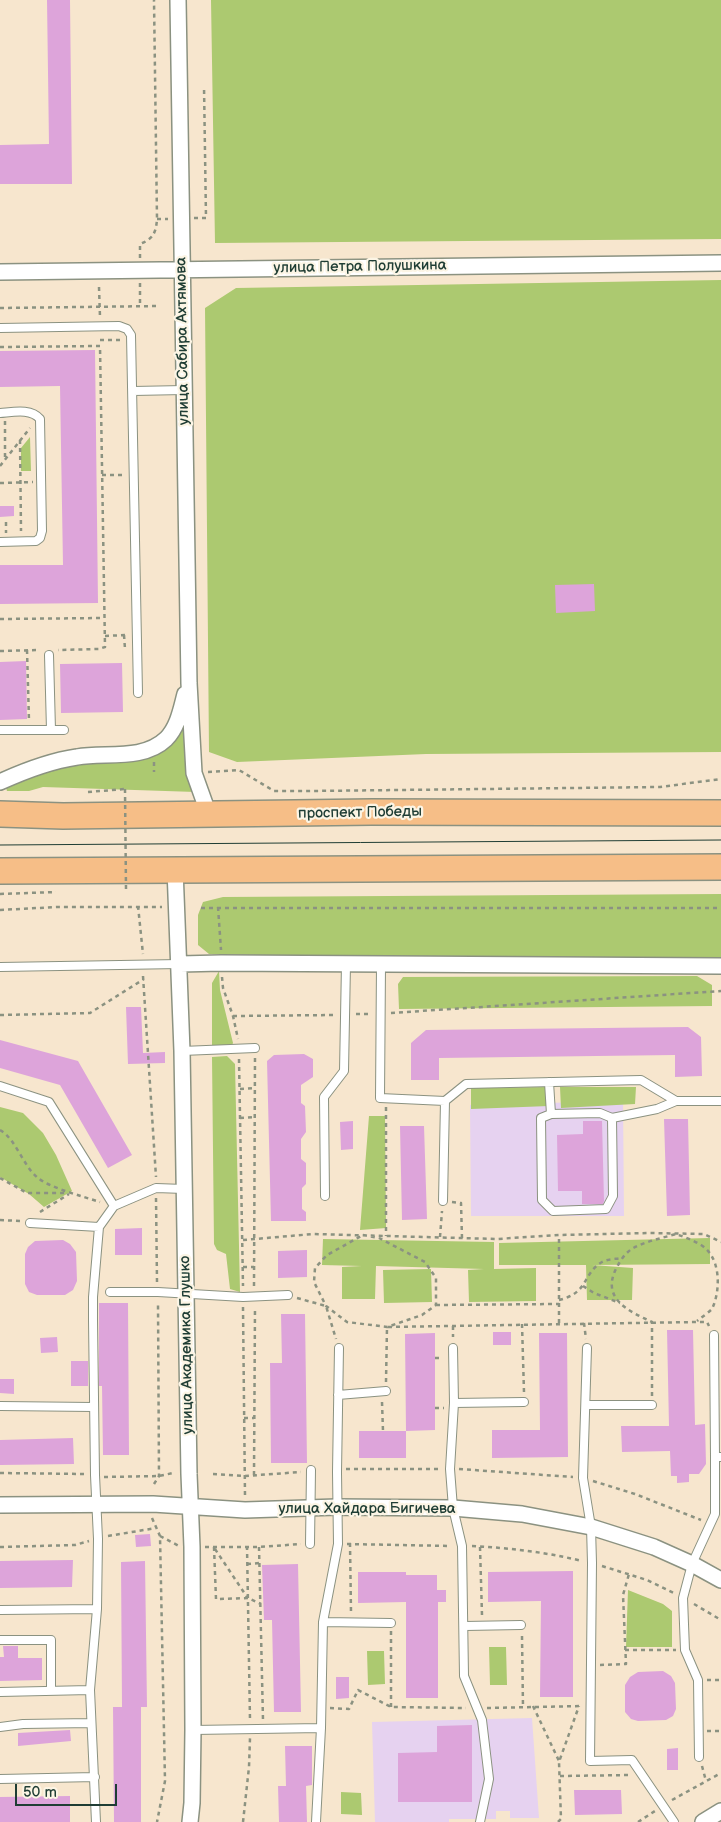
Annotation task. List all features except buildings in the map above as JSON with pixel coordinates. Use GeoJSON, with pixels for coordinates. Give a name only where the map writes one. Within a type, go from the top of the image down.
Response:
{"type":"FeatureCollection","features":[{"type":"Feature","properties":{"kind":"main road","name":"проспект Победы"},"geometry":{"type":"LineString","coordinates":[[0,814],[62,816],[372,812],[721,812]]}},
{"type":"Feature","properties":{"kind":"main road"},"geometry":{"type":"LineString","coordinates":[[0,871],[721,866]]}},
{"type":"Feature","properties":{"kind":"street","name":"улица Сабира Ахтямова"},"geometry":{"type":"LineString","coordinates":[[178,0],[189,683],[194,772],[210,815]]}},
{"type":"Feature","properties":{"kind":"street","name":"улица Петра Полушкина"},"geometry":{"type":"LineString","coordinates":[[0,272],[721,263]]}},
{"type":"Feature","properties":{"kind":"street","name":"улица Сабира Ахтямова"},"geometry":{"type":"LineString","coordinates":[[0,782],[35,768],[78,756],[139,752],[154,748],[166,740],[177,724],[189,683]]}},
{"type":"Feature","properties":{"kind":"street","name":"улица Академика Глушко"},"geometry":{"type":"LineString","coordinates":[[175,869],[180,964],[189,1474],[192,1506],[193,1730],[190,1822]]}},
{"type":"Feature","properties":{"kind":"street"},"geometry":{"type":"LineString","coordinates":[[180,964],[721,966]]}},
{"type":"Feature","properties":{"kind":"street","name":"улица Хайдара Бигичева"},"geometry":{"type":"LineString","coordinates":[[0,1505],[97,1503],[245,1510],[337,1507],[453,1508],[522,1514],[591,1527],[654,1547],[692,1564],[721,1580]]}},
{"type":"Feature","properties":{"kind":"street"},"geometry":{"type":"LineString","coordinates":[[703,1822],[721,1811]]}},
{"type":"Feature","properties":{"kind":"lane"},"geometry":{"type":"LineString","coordinates":[[0,328],[119,326],[129,332],[132,340],[138,693]]}},
{"type":"Feature","properties":{"kind":"lane"},"geometry":{"type":"LineString","coordinates":[[133,391],[184,390]]}},
{"type":"Feature","properties":{"kind":"lane"},"geometry":{"type":"LineString","coordinates":[[0,542],[36,541],[42,534],[41,424],[38,417],[30,412],[2,412]]}},
{"type":"Feature","properties":{"kind":"lane"},"geometry":{"type":"LineString","coordinates":[[49,654],[51,730]]}},
{"type":"Feature","properties":{"kind":"lane"},"geometry":{"type":"LineString","coordinates":[[0,730],[64,730]]}},
{"type":"Feature","properties":{"kind":"lane"},"geometry":{"type":"LineString","coordinates":[[0,967],[180,964]]}},
{"type":"Feature","properties":{"kind":"lane"},"geometry":{"type":"LineString","coordinates":[[325,1196],[324,1097],[344,1072],[346,964]]}},
{"type":"Feature","properties":{"kind":"lane"},"geometry":{"type":"LineString","coordinates":[[381,965],[380,1098],[445,1101],[466,1084],[641,1080],[676,1101]]}},
{"type":"Feature","properties":{"kind":"lane"},"geometry":{"type":"LineString","coordinates":[[182,1051],[255,1048]]}},
{"type":"Feature","properties":{"kind":"lane"},"geometry":{"type":"LineString","coordinates":[[549,1082],[551,1114]]}},
{"type":"Feature","properties":{"kind":"lane"},"geometry":{"type":"LineString","coordinates":[[0,1086],[49,1102],[114,1206]]}},
{"type":"Feature","properties":{"kind":"lane"},"geometry":{"type":"LineString","coordinates":[[442,1201],[445,1101]]}},
{"type":"Feature","properties":{"kind":"lane"},"geometry":{"type":"LineString","coordinates":[[612,1118],[612,1196],[606,1209],[553,1210],[542,1200],[541,1118],[551,1114],[600,1113],[612,1118],[657,1109],[676,1101],[721,1101]]}},
{"type":"Feature","properties":{"kind":"lane"},"geometry":{"type":"LineString","coordinates":[[96,1822],[90,1690],[96,1609],[98,1539],[93,1297],[99,1227],[114,1206],[156,1188],[184,1188]]}},
{"type":"Feature","properties":{"kind":"lane"},"geometry":{"type":"LineString","coordinates":[[28,1222],[99,1227]]}},
{"type":"Feature","properties":{"kind":"lane"},"geometry":{"type":"LineString","coordinates":[[110,1292],[158,1292],[243,1297],[288,1295]]}},
{"type":"Feature","properties":{"kind":"lane"},"geometry":{"type":"LineString","coordinates":[[699,1757],[698,1680],[685,1650],[683,1598],[692,1564],[715,1514],[718,1457],[714,1335]]}},
{"type":"Feature","properties":{"kind":"lane"},"geometry":{"type":"LineString","coordinates":[[316,1822],[321,1728],[323,1622],[338,1544],[339,1348]]}},
{"type":"Feature","properties":{"kind":"lane"},"geometry":{"type":"LineString","coordinates":[[453,1348],[454,1403],[450,1469],[453,1508],[462,1546],[465,1626],[464,1676],[479,1708],[482,1720],[489,1778],[480,1822]]}},
{"type":"Feature","properties":{"kind":"lane"},"geometry":{"type":"LineString","coordinates":[[586,1348],[583,1478],[591,1527],[590,1761],[632,1760],[674,1822]]}},
{"type":"Feature","properties":{"kind":"lane"},"geometry":{"type":"LineString","coordinates":[[338,1395],[384,1391]]}},
{"type":"Feature","properties":{"kind":"lane"},"geometry":{"type":"LineString","coordinates":[[454,1403],[524,1402]]}},
{"type":"Feature","properties":{"kind":"lane"},"geometry":{"type":"LineString","coordinates":[[586,1405],[652,1405]]}},
{"type":"Feature","properties":{"kind":"lane"},"geometry":{"type":"LineString","coordinates":[[0,1406],[94,1407]]}},
{"type":"Feature","properties":{"kind":"lane"},"geometry":{"type":"LineString","coordinates":[[310,1544],[311,1470]]}},
{"type":"Feature","properties":{"kind":"lane"},"geometry":{"type":"LineString","coordinates":[[0,1610],[96,1609]]}},
{"type":"Feature","properties":{"kind":"lane"},"geometry":{"type":"LineString","coordinates":[[323,1622],[391,1623]]}},
{"type":"Feature","properties":{"kind":"lane"},"geometry":{"type":"LineString","coordinates":[[465,1626],[522,1625]]}},
{"type":"Feature","properties":{"kind":"lane"},"geometry":{"type":"LineString","coordinates":[[0,1640],[51,1640],[51,1690]]}},
{"type":"Feature","properties":{"kind":"lane"},"geometry":{"type":"LineString","coordinates":[[0,1692],[90,1690]]}},
{"type":"Feature","properties":{"kind":"lane"},"geometry":{"type":"LineString","coordinates":[[0,1727],[23,1724],[92,1723]]}},
{"type":"Feature","properties":{"kind":"lane"},"geometry":{"type":"LineString","coordinates":[[193,1730],[321,1728]]}},
{"type":"Feature","properties":{"kind":"lane"},"geometry":{"type":"LineString","coordinates":[[0,1779],[95,1777]]}},
{"type":"Feature","properties":{"kind":"path"},"geometry":{"type":"LineString","coordinates":[[140,306],[140,244],[153,237],[156,231],[157,219],[154,0]]}},
{"type":"Feature","properties":{"kind":"path"},"geometry":{"type":"LineString","coordinates":[[157,219],[206,218],[204,86]]}},
{"type":"Feature","properties":{"kind":"path"},"geometry":{"type":"LineString","coordinates":[[0,308],[159,306]]}},
{"type":"Feature","properties":{"kind":"path"},"geometry":{"type":"LineString","coordinates":[[1,339],[0,347],[100,346],[105,647]]}},
{"type":"Feature","properties":{"kind":"path"},"geometry":{"type":"LineString","coordinates":[[21,339],[21,347]]}},
{"type":"Feature","properties":{"kind":"path"},"geometry":{"type":"LineString","coordinates":[[100,340],[132,340]]}},
{"type":"Feature","properties":{"kind":"path"},"geometry":{"type":"LineString","coordinates":[[2,412],[5,459]]}},
{"type":"Feature","properties":{"kind":"path"},"geometry":{"type":"LineString","coordinates":[[0,466],[38,417]]}},
{"type":"Feature","properties":{"kind":"path"},"geometry":{"type":"LineString","coordinates":[[20,440],[21,542]]}},
{"type":"Feature","properties":{"kind":"path"},"geometry":{"type":"LineString","coordinates":[[102,476],[126,475]]}},
{"type":"Feature","properties":{"kind":"path"},"geometry":{"type":"LineString","coordinates":[[0,483],[42,482]]}},
{"type":"Feature","properties":{"kind":"path"},"geometry":{"type":"LineString","coordinates":[[0,620],[104,618]]}},
{"type":"Feature","properties":{"kind":"path"},"geometry":{"type":"LineString","coordinates":[[104,636],[124,635]]}},
{"type":"Feature","properties":{"kind":"path"},"geometry":{"type":"LineString","coordinates":[[27,650],[29,730]]}},
{"type":"Feature","properties":{"kind":"path"},"geometry":{"type":"LineString","coordinates":[[207,772],[239,770],[274,790],[310,791],[660,787],[721,779]]}},
{"type":"Feature","properties":{"kind":"path"},"geometry":{"type":"LineString","coordinates":[[88,792],[125,789],[126,890]]}},
{"type":"Feature","properties":{"kind":"path"},"geometry":{"type":"LineString","coordinates":[[0,894],[56,892]]}},
{"type":"Feature","properties":{"kind":"path"},"geometry":{"type":"LineString","coordinates":[[138,906],[143,954]]}},
{"type":"Feature","properties":{"kind":"path"},"geometry":{"type":"LineString","coordinates":[[0,910],[163,907]]}},
{"type":"Feature","properties":{"kind":"path"},"geometry":{"type":"LineString","coordinates":[[218,907],[221,954]]}},
{"type":"Feature","properties":{"kind":"path"},"geometry":{"type":"LineString","coordinates":[[201,908],[721,908]]}},
{"type":"Feature","properties":{"kind":"path"},"geometry":{"type":"LineString","coordinates":[[221,970],[223,988],[233,1016],[239,1048],[245,1497]]}},
{"type":"Feature","properties":{"kind":"path"},"geometry":{"type":"LineString","coordinates":[[143,972],[156,1188],[159,1476],[154,1484]]}},
{"type":"Feature","properties":{"kind":"path"},"geometry":{"type":"LineString","coordinates":[[0,1015],[90,1013],[144,979]]}},
{"type":"Feature","properties":{"kind":"path"},"geometry":{"type":"LineString","coordinates":[[233,1016],[380,1014],[721,991]]}},
{"type":"Feature","properties":{"kind":"path"},"geometry":{"type":"LineString","coordinates":[[254,1475],[255,1048]]}},
{"type":"Feature","properties":{"kind":"path"},"geometry":{"type":"LineString","coordinates":[[240,1089],[255,1088]]}},
{"type":"Feature","properties":{"kind":"path"},"geometry":{"type":"LineString","coordinates":[[386,1098],[386,1236]]}},
{"type":"Feature","properties":{"kind":"path"},"geometry":{"type":"LineString","coordinates":[[240,1118],[254,1117]]}},
{"type":"Feature","properties":{"kind":"path"},"geometry":{"type":"LineString","coordinates":[[0,1130],[8,1137],[39,1179],[70,1193],[114,1206]]}},
{"type":"Feature","properties":{"kind":"path"},"geometry":{"type":"LineString","coordinates":[[0,1178],[27,1193],[70,1193]]}},
{"type":"Feature","properties":{"kind":"path"},"geometry":{"type":"LineString","coordinates":[[0,1220],[28,1222],[70,1193]]}},
{"type":"Feature","properties":{"kind":"path"},"geometry":{"type":"LineString","coordinates":[[440,1237],[442,1201],[461,1204],[462,1238]]}},
{"type":"Feature","properties":{"kind":"path"},"geometry":{"type":"LineString","coordinates":[[243,1240],[313,1234],[497,1239],[559,1235],[704,1234],[721,1242]]}},
{"type":"Feature","properties":{"kind":"path"},"geometry":{"type":"LineString","coordinates":[[652,1322],[626,1310],[613,1294],[612,1276],[622,1258],[634,1248],[676,1234],[700,1244],[714,1256],[721,1273],[721,1294],[713,1308],[696,1322]]}},
{"type":"Feature","properties":{"kind":"path"},"geometry":{"type":"LineString","coordinates":[[339,1348],[326,1306],[314,1282],[315,1268],[327,1255],[363,1235],[378,1238],[425,1262],[436,1278],[436,1305]]}},
{"type":"Feature","properties":{"kind":"path"},"geometry":{"type":"LineString","coordinates":[[559,1235],[559,1324]]}},
{"type":"Feature","properties":{"kind":"path"},"geometry":{"type":"LineString","coordinates":[[387,1328],[422,1315],[436,1305],[559,1302],[579,1292],[590,1273],[603,1261],[622,1258]]}},
{"type":"Feature","properties":{"kind":"path"},"geometry":{"type":"LineString","coordinates":[[243,1267],[254,1266]]}},
{"type":"Feature","properties":{"kind":"path"},"geometry":{"type":"LineString","coordinates":[[583,1286],[620,1303]]}},
{"type":"Feature","properties":{"kind":"path"},"geometry":{"type":"LineString","coordinates":[[288,1295],[326,1306],[347,1322],[387,1328],[707,1322],[714,1335]]}},
{"type":"Feature","properties":{"kind":"path"},"geometry":{"type":"LineString","coordinates":[[652,1322],[652,1405]]}},
{"type":"Feature","properties":{"kind":"path"},"geometry":{"type":"LineString","coordinates":[[584,1323],[586,1348]]}},
{"type":"Feature","properties":{"kind":"path"},"geometry":{"type":"LineString","coordinates":[[522,1324],[524,1402]]}},
{"type":"Feature","properties":{"kind":"path"},"geometry":{"type":"LineString","coordinates":[[383,1431],[387,1328]]}},
{"type":"Feature","properties":{"kind":"path"},"geometry":{"type":"LineString","coordinates":[[244,1418],[254,1418]]}},
{"type":"Feature","properties":{"kind":"path"},"geometry":{"type":"LineString","coordinates":[[337,1469],[450,1469],[583,1478],[635,1494],[712,1524]]}},
{"type":"Feature","properties":{"kind":"path"},"geometry":{"type":"LineString","coordinates":[[213,1474],[245,1476],[311,1470]]}},
{"type":"Feature","properties":{"kind":"path"},"geometry":{"type":"LineString","coordinates":[[152,1518],[160,1536],[165,1781],[157,1822]]}},
{"type":"Feature","properties":{"kind":"path"},"geometry":{"type":"LineString","coordinates":[[0,1547],[75,1545],[156,1528]]}},
{"type":"Feature","properties":{"kind":"path"},"geometry":{"type":"LineString","coordinates":[[160,1536],[180,1547]]}},
{"type":"Feature","properties":{"kind":"path"},"geometry":{"type":"LineString","coordinates":[[350,1544],[351,1622]]}},
{"type":"Feature","properties":{"kind":"path"},"geometry":{"type":"LineString","coordinates":[[243,1822],[250,1767],[246,1546]]}},
{"type":"Feature","properties":{"kind":"path"},"geometry":{"type":"LineString","coordinates":[[248,1598],[214,1547],[216,1599],[248,1598],[261,1604]]}},
{"type":"Feature","properties":{"kind":"path"},"geometry":{"type":"LineString","coordinates":[[259,1547],[263,1730]]}},
{"type":"Feature","properties":{"kind":"path"},"geometry":{"type":"LineString","coordinates":[[480,1547],[482,1626]]}},
{"type":"Feature","properties":{"kind":"path"},"geometry":{"type":"LineString","coordinates":[[247,1564],[260,1563]]}},
{"type":"Feature","properties":{"kind":"path"},"geometry":{"type":"LineString","coordinates":[[591,1665],[626,1664],[623,1595],[630,1574]]}},
{"type":"Feature","properties":{"kind":"path"},"geometry":{"type":"LineString","coordinates":[[391,1623],[391,1708]]}},
{"type":"Feature","properties":{"kind":"path"},"geometry":{"type":"LineString","coordinates":[[522,1625],[523,1707]]}},
{"type":"Feature","properties":{"kind":"path"},"geometry":{"type":"LineString","coordinates":[[625,1650],[685,1650]]}},
{"type":"Feature","properties":{"kind":"path"},"geometry":{"type":"LineString","coordinates":[[321,1708],[349,1709],[358,1690],[391,1708],[590,1706]]}},
{"type":"Feature","properties":{"kind":"path"},"geometry":{"type":"LineString","coordinates":[[532,1706],[559,1762],[561,1819],[558,1822]]}},
{"type":"Feature","properties":{"kind":"path"},"geometry":{"type":"LineString","coordinates":[[559,1762],[579,1706]]}},
{"type":"Feature","properties":{"kind":"path"},"geometry":{"type":"LineString","coordinates":[[699,1757],[706,1781]]}},
{"type":"Feature","properties":{"kind":"path"},"geometry":{"type":"LineString","coordinates":[[638,1822],[662,1806],[721,1773]]}},
{"type":"Feature","properties":{"kind":"path"},"geometry":{"type":"LineString","coordinates":[[560,1776],[642,1775]]}},
{"type":"Feature","properties":{"kind":"shaded area"},"geometry":{"type":"Polygon","coordinates":[[[623,1101],[624,1216],[471,1216],[470,1105],[623,1101]]]}},
{"type":"Feature","properties":{"kind":"shaded area"},"geometry":{"type":"Polygon","coordinates":[[[532,1718],[539,1818],[510,1818],[510,1811],[496,1811],[496,1819],[449,1819],[449,1822],[375,1822],[372,1722],[532,1718]]]}},
{"type":"Feature","properties":{"kind":"green space"},"geometry":{"type":"Polygon","coordinates":[[[211,0],[721,0],[721,239],[215,243],[211,0]]]}},
{"type":"Feature","properties":{"kind":"green space"},"geometry":{"type":"Polygon","coordinates":[[[721,280],[721,752],[426,754],[237,762],[209,752],[205,308],[236,288],[721,280]]]}},
{"type":"Feature","properties":{"kind":"green space"},"geometry":{"type":"Polygon","coordinates":[[[30,437],[31,471],[21,471],[21,448],[30,437]]]}},
{"type":"Feature","properties":{"kind":"green space"},"geometry":{"type":"Polygon","coordinates":[[[184,727],[196,792],[43,787],[29,791],[7,791],[6,788],[23,778],[58,764],[130,760],[157,754],[171,746],[184,727]]]}},
{"type":"Feature","properties":{"kind":"green space"},"geometry":{"type":"Polygon","coordinates":[[[721,894],[721,957],[354,957],[209,954],[198,945],[198,915],[203,902],[223,897],[721,894]]]}},
{"type":"Feature","properties":{"kind":"green space"},"geometry":{"type":"Polygon","coordinates":[[[219,971],[220,990],[233,1043],[232,1045],[212,1047],[212,983],[219,971]]]}},
{"type":"Feature","properties":{"kind":"green space"},"geometry":{"type":"Polygon","coordinates":[[[697,976],[712,985],[712,1006],[399,1009],[398,984],[403,977],[697,976]]]}},
{"type":"Feature","properties":{"kind":"green space"},"geometry":{"type":"Polygon","coordinates":[[[227,1056],[235,1064],[240,1292],[230,1289],[226,1254],[217,1250],[214,1244],[212,1057],[227,1056]]]}},
{"type":"Feature","properties":{"kind":"green space"},"geometry":{"type":"Polygon","coordinates":[[[548,1087],[549,1106],[471,1109],[471,1088],[548,1087]]]}},
{"type":"Feature","properties":{"kind":"green space"},"geometry":{"type":"Polygon","coordinates":[[[560,1087],[636,1087],[635,1104],[561,1108],[560,1087]]]}},
{"type":"Feature","properties":{"kind":"green space"},"geometry":{"type":"Polygon","coordinates":[[[0,1107],[23,1113],[43,1133],[56,1155],[72,1191],[44,1207],[29,1194],[0,1177],[0,1107]]]}},
{"type":"Feature","properties":{"kind":"green space"},"geometry":{"type":"Polygon","coordinates":[[[369,1116],[385,1116],[386,1228],[360,1230],[369,1116]]]}},
{"type":"Feature","properties":{"kind":"green space"},"geometry":{"type":"Polygon","coordinates":[[[710,1238],[710,1264],[592,1265],[633,1268],[632,1300],[587,1300],[586,1265],[499,1265],[499,1243],[710,1238]]]}},
{"type":"Feature","properties":{"kind":"green space"},"geometry":{"type":"Polygon","coordinates":[[[323,1239],[494,1242],[494,1269],[536,1268],[536,1301],[469,1302],[468,1270],[484,1269],[376,1266],[375,1299],[342,1299],[342,1267],[362,1266],[322,1265],[323,1239]]]}},
{"type":"Feature","properties":{"kind":"green space"},"geometry":{"type":"Polygon","coordinates":[[[431,1269],[432,1302],[384,1303],[383,1270],[431,1269]]]}},
{"type":"Feature","properties":{"kind":"green space"},"geometry":{"type":"Polygon","coordinates":[[[628,1590],[663,1604],[672,1611],[672,1647],[626,1647],[628,1590]]]}},
{"type":"Feature","properties":{"kind":"green space"},"geometry":{"type":"Polygon","coordinates":[[[489,1647],[506,1647],[507,1685],[490,1685],[489,1647]]]}},
{"type":"Feature","properties":{"kind":"green space"},"geometry":{"type":"Polygon","coordinates":[[[367,1651],[384,1651],[385,1684],[368,1685],[367,1651]]]}},
{"type":"Feature","properties":{"kind":"green space"},"geometry":{"type":"Polygon","coordinates":[[[341,1792],[361,1793],[362,1815],[341,1814],[341,1792]]]}},
{"type":"Feature","properties":{"kind":"tram line"},"geometry":{"type":"LineString","coordinates":[[0,845],[721,840]]}}]}
